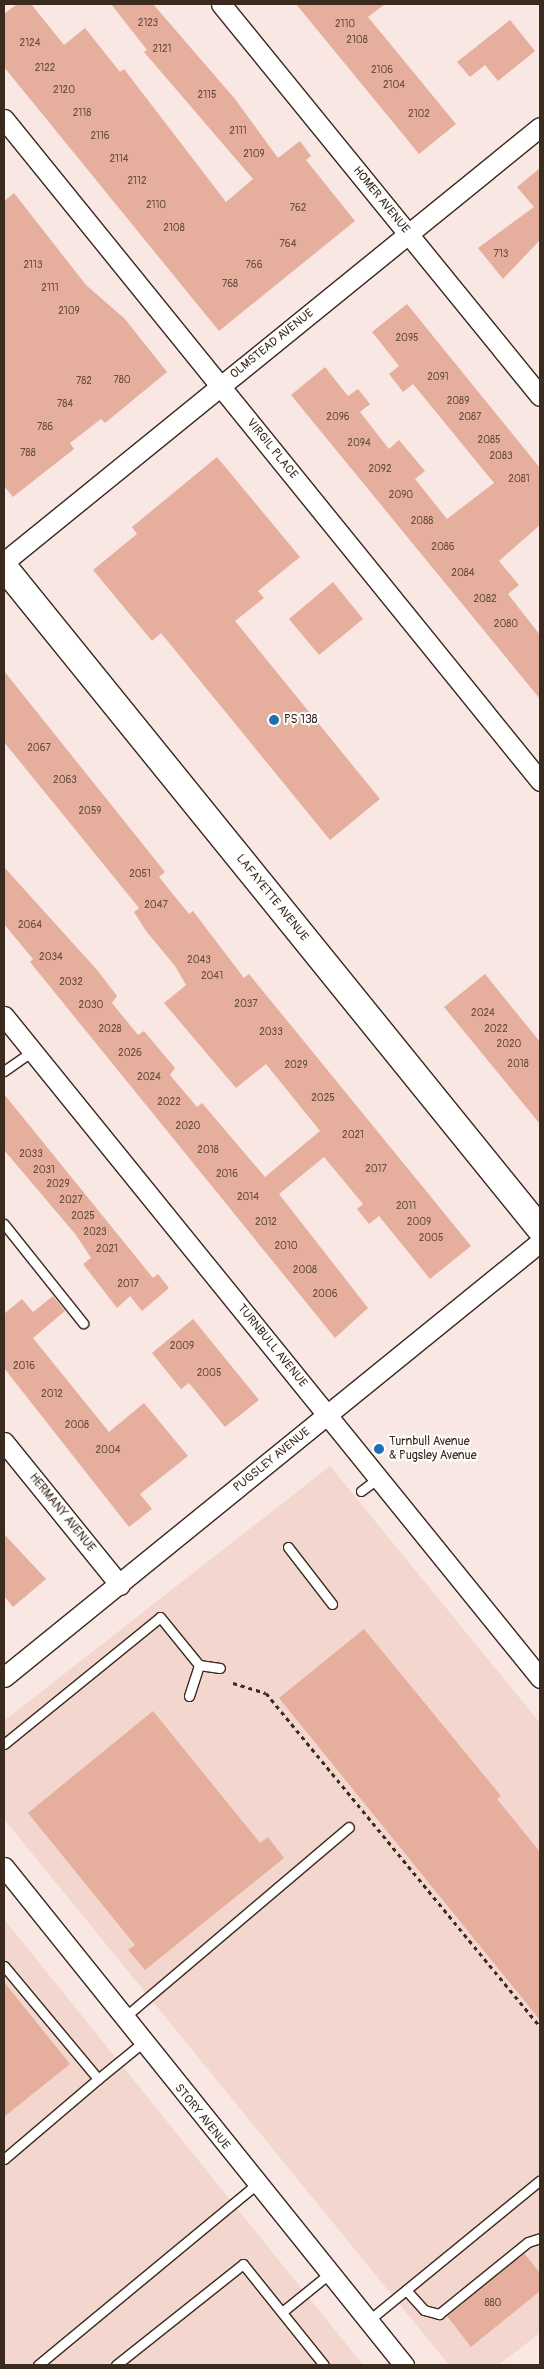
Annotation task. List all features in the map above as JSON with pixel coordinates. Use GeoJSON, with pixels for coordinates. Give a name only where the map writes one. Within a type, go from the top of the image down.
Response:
{"type":"FeatureCollection","features":[{"type":"Feature","properties":{"kind":"street","name":"HOMER AVENUE"},"geometry":{"type":"LineString","coordinates":[[221,4],[540,396]]}},
{"type":"Feature","properties":{"kind":"street","name":"VIRGIL PLACE"},"geometry":{"type":"LineString","coordinates":[[4,119],[540,781]]}},
{"type":"Feature","properties":{"kind":"street","name":"OLMSTEAD AVENUE"},"geometry":{"type":"LineString","coordinates":[[4,562],[540,127]]}},
{"type":"Feature","properties":{"kind":"street","name":"LAFAYETTE AVENUE"},"geometry":{"type":"LineString","coordinates":[[4,567],[540,1229]]}},
{"type":"Feature","properties":{"kind":"street","name":"TURNBULL AVENUE"},"geometry":{"type":"LineString","coordinates":[[4,1016],[540,1678]]}},
{"type":"Feature","properties":{"kind":"street","name":"PUGSLEY AVENUE"},"geometry":{"type":"LineString","coordinates":[[4,1678],[540,1242]]}},
{"type":"Feature","properties":{"kind":"street","name":"HERMANY AVENUE"},"geometry":{"type":"LineString","coordinates":[[4,1442],[120,1585]]}},
{"type":"Feature","properties":{"kind":"street","name":"STORY AVENUE"},"geometry":{"type":"LineString","coordinates":[[4,1867],[126,2016],[142,2043],[404,2365]]}},
{"type":"Feature","properties":{"kind":"lane"},"geometry":{"type":"LineString","coordinates":[[4,1071],[33,1051]]}},
{"type":"Feature","properties":{"kind":"lane"},"geometry":{"type":"LineString","coordinates":[[4,1224],[83,1323]]}},
{"type":"Feature","properties":{"kind":"lane"},"geometry":{"type":"LineString","coordinates":[[361,1491],[379,1478]]}},
{"type":"Feature","properties":{"kind":"lane"},"geometry":{"type":"LineString","coordinates":[[288,1548],[332,1604]]}},
{"type":"Feature","properties":{"kind":"lane"},"geometry":{"type":"LineString","coordinates":[[4,1744],[160,1617],[199,1665],[220,1668]]}},
{"type":"Feature","properties":{"kind":"lane"},"geometry":{"type":"LineString","coordinates":[[189,1696],[199,1665]]}},
{"type":"Feature","properties":{"kind":"lane"},"geometry":{"type":"LineString","coordinates":[[126,2016],[349,1827]]}},
{"type":"Feature","properties":{"kind":"lane"},"geometry":{"type":"LineString","coordinates":[[4,1966],[98,2079]]}},
{"type":"Feature","properties":{"kind":"lane"},"geometry":{"type":"LineString","coordinates":[[4,2159],[142,2043]]}},
{"type":"Feature","properties":{"kind":"lane"},"geometry":{"type":"LineString","coordinates":[[368,2321],[540,2180]]}},
{"type":"Feature","properties":{"kind":"lane"},"geometry":{"type":"LineString","coordinates":[[38,2365],[257,2184]]}},
{"type":"Feature","properties":{"kind":"lane"},"geometry":{"type":"LineString","coordinates":[[406,2290],[424,2310],[439,2314],[528,2242],[540,2238]]}},
{"type":"Feature","properties":{"kind":"lane"},"geometry":{"type":"LineString","coordinates":[[116,2365],[243,2264],[324,2365]]}},
{"type":"Feature","properties":{"kind":"lane"},"geometry":{"type":"LineString","coordinates":[[282,2312],[329,2274]]}},
{"type":"Feature","properties":{"kind":"path"},"geometry":{"type":"LineString","coordinates":[[233,1683],[266,1693],[540,2027]]}},
{"type":"Feature","properties":{"kind":"shaded area"},"geometry":{"type":"Polygon","coordinates":[[[330,1466],[540,1723],[540,2333],[498,2365],[449,2365],[4,1819],[4,1721],[330,1466]]]}},
{"type":"Feature","properties":{"kind":"shaded area"},"geometry":{"type":"Polygon","coordinates":[[[4,1919],[363,2365],[4,2365],[4,1919]]]}},
{"type":"Feature","properties":{"kind":"building"},"geometry":{"type":"Polygon","coordinates":[[[17,4],[31,4],[64,45],[85,28],[120,72],[124,69],[226,202],[253,179],[144,52],[147,50],[111,4],[153,4],[235,99],[278,158],[300,141],[311,156],[306,160],[355,221],[219,331],[4,67],[4,14],[17,4]]]}},
{"type":"Feature","properties":{"kind":"building"},"geometry":{"type":"Polygon","coordinates":[[[296,4],[385,4],[368,17],[456,124],[419,154],[296,4]]]}},
{"type":"Feature","properties":{"kind":"building"},"geometry":{"type":"Polygon","coordinates":[[[510,20],[535,51],[498,81],[485,65],[470,77],[457,62],[510,20]]]}},
{"type":"Feature","properties":{"kind":"building"},"geometry":{"type":"Polygon","coordinates":[[[540,168],[540,240],[503,279],[478,248],[534,207],[517,187],[540,168]]]}},
{"type":"Feature","properties":{"kind":"building"},"geometry":{"type":"Polygon","coordinates":[[[14,193],[86,285],[125,319],[167,372],[105,423],[101,419],[70,443],[74,449],[13,497],[4,486],[4,201],[14,193]]]}},
{"type":"Feature","properties":{"kind":"building"},"geometry":{"type":"Polygon","coordinates":[[[407,304],[540,468],[540,525],[499,561],[519,585],[508,594],[540,635],[540,699],[291,395],[325,367],[348,396],[358,389],[370,404],[360,412],[389,449],[399,440],[425,471],[415,479],[447,519],[494,483],[413,384],[403,392],[389,374],[399,366],[372,332],[407,304]]]}},
{"type":"Feature","properties":{"kind":"building","name":"PS 138"},"geometry":{"type":"Polygon","coordinates":[[[217,457],[300,557],[258,591],[264,598],[235,621],[380,799],[330,840],[161,633],[152,641],[93,570],[137,534],[132,527],[217,457]]]}},
{"type":"Feature","properties":{"kind":"building"},"geometry":{"type":"Polygon","coordinates":[[[333,582],[363,619],[319,655],[289,619],[333,582]]]}},
{"type":"Feature","properties":{"kind":"building"},"geometry":{"type":"Polygon","coordinates":[[[4,671],[165,872],[159,877],[189,914],[193,911],[244,978],[249,974],[471,1246],[430,1279],[379,1216],[369,1224],[357,1209],[363,1204],[324,1157],[279,1194],[368,1308],[335,1338],[30,962],[33,959],[4,924],[4,867],[98,971],[117,996],[112,1003],[138,1035],[144,1031],[175,1068],[170,1075],[197,1107],[202,1103],[265,1177],[320,1131],[266,1064],[236,1088],[164,1003],[186,985],[175,966],[146,931],[134,912],[139,908],[4,742],[4,671]]]}},
{"type":"Feature","properties":{"kind":"building"},"geometry":{"type":"Polygon","coordinates":[[[485,974],[540,1042],[540,1124],[444,1007],[485,974]]]}},
{"type":"Feature","properties":{"kind":"building"},"geometry":{"type":"Polygon","coordinates":[[[4,1094],[153,1278],[158,1274],[169,1288],[142,1311],[130,1296],[117,1308],[83,1264],[91,1258],[76,1235],[4,1150],[4,1094]]]}},
{"type":"Feature","properties":{"kind":"building"},"geometry":{"type":"Polygon","coordinates":[[[53,1296],[65,1311],[33,1338],[109,1432],[144,1403],[188,1456],[140,1494],[152,1509],[129,1527],[4,1368],[4,1314],[22,1299],[33,1312],[53,1296]]]}},
{"type":"Feature","properties":{"kind":"building"},"geometry":{"type":"Polygon","coordinates":[[[193,1319],[259,1400],[225,1427],[189,1383],[181,1389],[152,1353],[193,1319]]]}},
{"type":"Feature","properties":{"kind":"building"},"geometry":{"type":"Polygon","coordinates":[[[4,1534],[46,1579],[13,1607],[4,1596],[4,1534]]]}},
{"type":"Feature","properties":{"kind":"building"},"geometry":{"type":"Polygon","coordinates":[[[364,1629],[501,1796],[497,1799],[540,1852],[540,2020],[279,1698],[364,1629]]]}},
{"type":"Feature","properties":{"kind":"building"},"geometry":{"type":"Polygon","coordinates":[[[153,1711],[260,1843],[268,1837],[284,1858],[145,1970],[128,1950],[135,1945],[28,1813],[153,1711]]]}},
{"type":"Feature","properties":{"kind":"building"},"geometry":{"type":"Polygon","coordinates":[[[4,1982],[70,2064],[4,2117],[4,1982]]]}},
{"type":"Feature","properties":{"kind":"building"},"geometry":{"type":"Polygon","coordinates":[[[524,2253],[540,2273],[540,2291],[471,2347],[447,2316],[524,2253]]]}},
{"type":"Feature","properties":{"kind":"place","name":"PS 138"},"geometry":{"type":"Point","coordinates":[274,720]}},
{"type":"Feature","properties":{"kind":"place","name":"Turnbull Avenue & Pugsley Avenue"},"geometry":{"type":"Point","coordinates":[379,1449]}}]}
